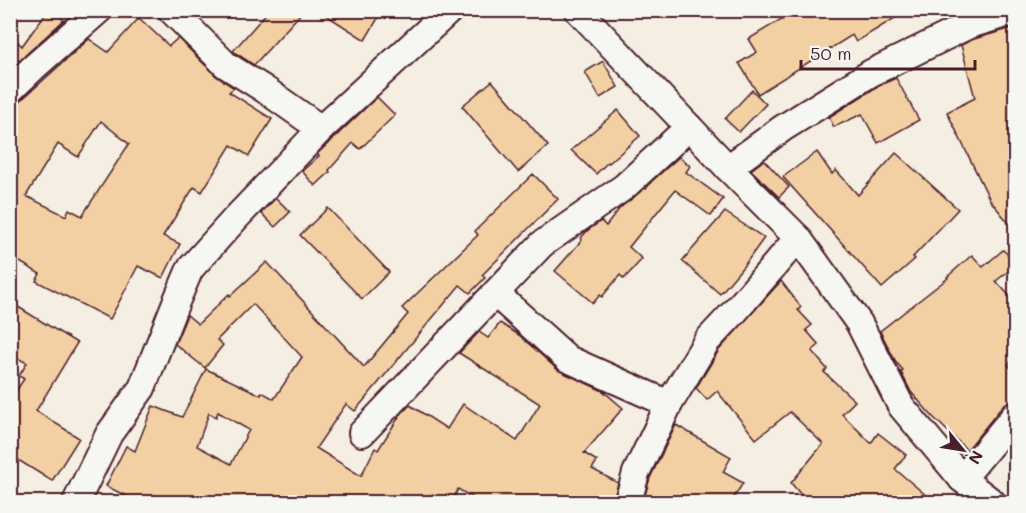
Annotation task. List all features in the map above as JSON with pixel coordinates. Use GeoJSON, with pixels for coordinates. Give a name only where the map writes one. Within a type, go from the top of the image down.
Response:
{"type":"FeatureCollection","features":[{"type":"Feature","properties":{"kind":"street"},"geometry":{"type":"LineString","coordinates":[[10,90],[99,10]]}},
{"type":"Feature","properties":{"kind":"street"},"geometry":{"type":"LineString","coordinates":[[171,10],[226,64],[321,129]]}},
{"type":"Feature","properties":{"kind":"street"},"geometry":{"type":"LineString","coordinates":[[76,502],[110,434],[142,388],[190,269],[321,129],[450,10]]}},
{"type":"Feature","properties":{"kind":"street"},"geometry":{"type":"LineString","coordinates":[[579,11],[798,238],[859,323],[901,406],[962,479],[992,502]]}},
{"type":"Feature","properties":{"kind":"street"},"geometry":{"type":"LineString","coordinates":[[728,168],[783,128],[871,73],[969,25],[1016,11]]}},
{"type":"Feature","properties":{"kind":"street"},"geometry":{"type":"LineString","coordinates":[[362,433],[542,244],[624,187],[689,127]]}},
{"type":"Feature","properties":{"kind":"street"},"geometry":{"type":"LineString","coordinates":[[628,502],[636,473],[669,404],[707,340],[798,238]]}},
{"type":"Feature","properties":{"kind":"street"},"geometry":{"type":"LineString","coordinates":[[496,294],[568,359],[669,404]]}},
{"type":"Feature","properties":{"kind":"street"},"geometry":{"type":"LineString","coordinates":[[962,479],[1016,414]]}},
{"type":"Feature","properties":{"kind":"building"},"geometry":{"type":"Polygon","coordinates":[[[48,10],[64,20],[10,69],[10,34],[22,46],[48,10]]]}},
{"type":"Feature","properties":{"kind":"building"},"geometry":{"type":"Polygon","coordinates":[[[269,10],[304,10],[254,65],[233,51],[269,10]]]}},
{"type":"Feature","properties":{"kind":"building"},"geometry":{"type":"Polygon","coordinates":[[[318,10],[383,10],[365,40],[318,10]]]}},
{"type":"Feature","properties":{"kind":"building"},"geometry":{"type":"Polygon","coordinates":[[[796,10],[908,10],[856,42],[852,35],[758,94],[739,63],[757,52],[749,39],[796,10]]]}},
{"type":"Feature","properties":{"kind":"building"},"geometry":{"type":"Polygon","coordinates":[[[139,18],[169,46],[178,38],[216,76],[234,88],[229,92],[272,119],[249,156],[231,145],[202,192],[194,187],[163,236],[180,244],[163,278],[138,266],[110,319],[36,281],[40,274],[10,256],[10,105],[20,101],[89,39],[108,52],[139,18]],[[101,121],[78,157],[58,144],[26,196],[66,216],[69,209],[82,216],[129,144],[101,121]]]}},
{"type":"Feature","properties":{"kind":"building"},"geometry":{"type":"Polygon","coordinates":[[[1016,27],[1016,232],[990,200],[947,112],[975,98],[961,45],[1016,27]]]}},
{"type":"Feature","properties":{"kind":"building"},"geometry":{"type":"Polygon","coordinates":[[[603,61],[618,87],[600,98],[585,72],[603,61]]]}},
{"type":"Feature","properties":{"kind":"building"},"geometry":{"type":"Polygon","coordinates":[[[896,78],[919,120],[878,143],[862,114],[834,127],[829,117],[878,86],[896,78]]]}},
{"type":"Feature","properties":{"kind":"building"},"geometry":{"type":"Polygon","coordinates":[[[492,81],[548,146],[518,172],[462,106],[492,81]]]}},
{"type":"Feature","properties":{"kind":"building"},"geometry":{"type":"Polygon","coordinates":[[[752,90],[766,104],[739,132],[725,119],[752,90]]]}},
{"type":"Feature","properties":{"kind":"building"},"geometry":{"type":"Polygon","coordinates":[[[377,97],[395,115],[360,149],[353,143],[329,170],[330,172],[315,186],[302,171],[377,97]]]}},
{"type":"Feature","properties":{"kind":"building"},"geometry":{"type":"Polygon","coordinates":[[[618,110],[640,136],[596,174],[571,150],[618,110]]]}},
{"type":"Feature","properties":{"kind":"building"},"geometry":{"type":"Polygon","coordinates":[[[817,152],[832,174],[836,170],[858,195],[896,153],[958,209],[913,257],[915,259],[882,288],[783,177],[817,152]]]}},
{"type":"Feature","properties":{"kind":"building"},"geometry":{"type":"Polygon","coordinates":[[[679,157],[690,166],[686,172],[723,199],[711,216],[675,190],[629,247],[642,259],[624,279],[620,275],[602,297],[600,295],[593,303],[555,271],[587,231],[601,221],[606,226],[620,208],[646,189],[679,157]]]}},
{"type":"Feature","properties":{"kind":"building"},"geometry":{"type":"Polygon","coordinates":[[[764,160],[789,187],[779,197],[751,170],[764,160]]]}},
{"type":"Feature","properties":{"kind":"building"},"geometry":{"type":"Polygon","coordinates":[[[533,174],[558,199],[482,275],[485,278],[470,293],[460,285],[355,411],[346,404],[316,448],[361,476],[375,448],[378,450],[400,415],[410,405],[447,429],[463,404],[517,441],[540,404],[459,353],[479,332],[488,338],[500,323],[519,335],[558,370],[603,391],[623,408],[584,453],[597,461],[592,469],[618,483],[613,502],[480,502],[458,489],[452,502],[138,502],[106,486],[126,446],[135,451],[153,406],[182,417],[206,369],[274,399],[302,357],[253,304],[217,340],[223,345],[205,368],[175,344],[187,315],[198,324],[267,262],[364,367],[408,314],[402,308],[478,235],[475,231],[533,174]],[[218,412],[216,417],[209,413],[197,446],[231,464],[249,430],[218,412]]]}},
{"type":"Feature","properties":{"kind":"building"},"geometry":{"type":"Polygon","coordinates":[[[276,198],[290,212],[275,227],[261,213],[276,198]]]}},
{"type":"Feature","properties":{"kind":"building"},"geometry":{"type":"Polygon","coordinates":[[[328,208],[389,272],[362,299],[300,235],[328,208]]]}},
{"type":"Feature","properties":{"kind":"building"},"geometry":{"type":"Polygon","coordinates":[[[725,212],[764,238],[720,294],[682,261],[725,212]]]}},
{"type":"Feature","properties":{"kind":"building"},"geometry":{"type":"Polygon","coordinates":[[[1003,250],[1016,262],[1016,265],[996,281],[1016,303],[1016,357],[1008,365],[1016,373],[1016,399],[1004,404],[967,450],[911,392],[901,372],[903,370],[896,362],[880,331],[948,278],[972,255],[983,267],[1003,250]]]}},
{"type":"Feature","properties":{"kind":"building"},"geometry":{"type":"Polygon","coordinates":[[[781,281],[801,307],[798,310],[812,325],[806,330],[819,345],[812,351],[827,369],[824,372],[855,401],[842,414],[871,443],[878,433],[906,455],[895,469],[934,502],[807,502],[791,483],[823,444],[790,412],[756,439],[717,391],[707,400],[696,388],[719,350],[781,281]]]}},
{"type":"Feature","properties":{"kind":"building"},"geometry":{"type":"Polygon","coordinates":[[[10,302],[77,343],[36,411],[79,438],[52,481],[10,455],[10,400],[24,379],[19,376],[27,363],[10,354],[10,302]]]}},
{"type":"Feature","properties":{"kind":"building"},"geometry":{"type":"Polygon","coordinates":[[[676,425],[731,457],[723,472],[743,483],[731,502],[643,502],[650,478],[676,425]]]}}]}
